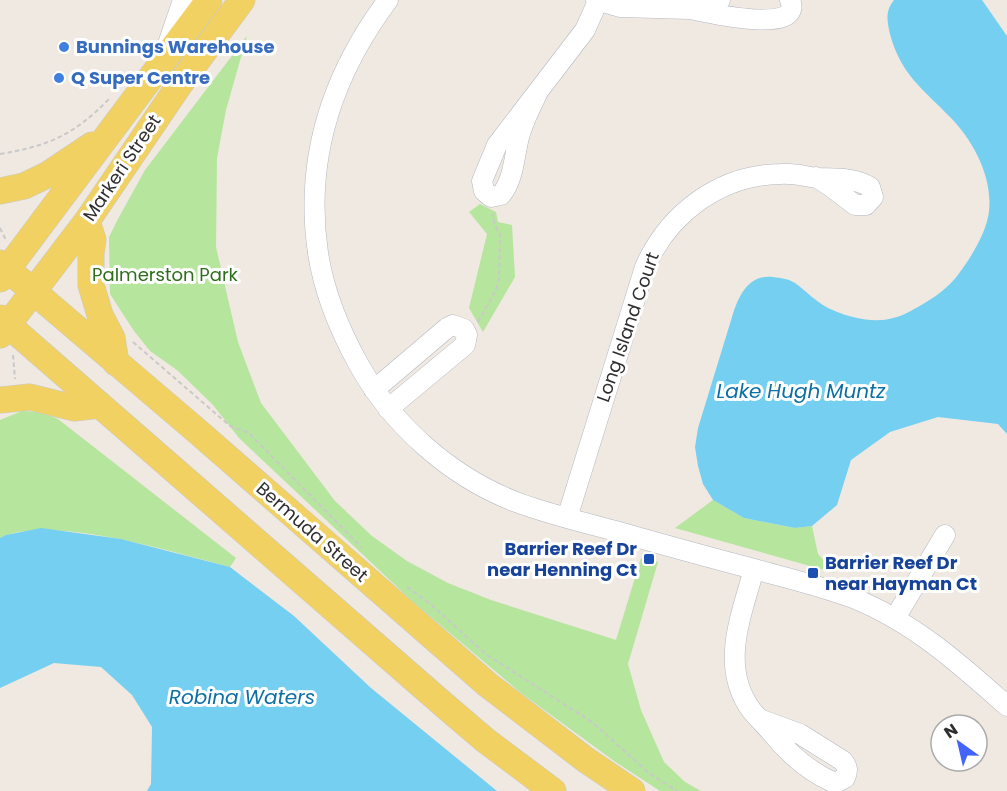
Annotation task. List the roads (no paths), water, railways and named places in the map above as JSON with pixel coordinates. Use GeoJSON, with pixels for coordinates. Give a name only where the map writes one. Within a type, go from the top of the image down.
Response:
{"type":"FeatureCollection","features":[{"type":"Feature","properties":{"kind":"main road","name":"Markeri Street"},"geometry":{"type":"LineString","coordinates":[[3,270],[107,138],[209,0]]}},
{"type":"Feature","properties":{"kind":"main road","name":"Markeri Street"},"geometry":{"type":"LineString","coordinates":[[5,332],[33,291],[87,221],[180,84],[242,0]]}},
{"type":"Feature","properties":{"kind":"main road"},"geometry":{"type":"LineString","coordinates":[[0,191],[24,186],[47,176],[84,149],[107,138]]}},
{"type":"Feature","properties":{"kind":"main road"},"geometry":{"type":"LineString","coordinates":[[87,221],[93,240],[91,285],[97,307],[112,338],[116,363]]}},
{"type":"Feature","properties":{"kind":"main road","name":"Bermuda Street"},"geometry":{"type":"LineString","coordinates":[[3,270],[33,291],[197,431],[488,685],[586,760],[632,791]]}},
{"type":"Feature","properties":{"kind":"main road"},"geometry":{"type":"LineString","coordinates":[[5,332],[100,405],[485,740],[553,791]]}},
{"type":"Feature","properties":{"kind":"main road"},"geometry":{"type":"LineString","coordinates":[[7,391],[58,402],[74,408],[100,405]]}},
{"type":"Feature","properties":{"kind":"street"},"geometry":{"type":"LineString","coordinates":[[158,69],[183,0]]}},
{"type":"Feature","properties":{"kind":"street"},"geometry":{"type":"LineString","coordinates":[[388,0],[363,34],[337,86],[323,134],[315,184],[316,239],[320,264],[342,331],[374,390],[388,409],[426,447],[472,480],[516,502],[852,598],[895,618],[943,650],[1007,706]]}},
{"type":"Feature","properties":{"kind":"street"},"geometry":{"type":"LineString","coordinates":[[690,9],[720,0]]}},
{"type":"Feature","properties":{"kind":"street"},"geometry":{"type":"LineString","coordinates":[[489,196],[496,198],[505,190],[512,172],[525,119],[537,94],[585,30],[597,1],[620,7],[690,9],[738,18],[778,18],[786,17],[791,11],[790,0]]}},
{"type":"Feature","properties":{"kind":"street","name":"Long Island Court"},"geometry":{"type":"LineString","coordinates":[[567,518],[645,267],[662,236],[690,207],[708,194],[725,186],[762,175],[801,174],[816,177]]}},
{"type":"Feature","properties":{"kind":"street"},"geometry":{"type":"LineString","coordinates":[[374,390],[447,328],[453,325],[460,326],[467,335],[463,347],[388,409]]}},
{"type":"Feature","properties":{"kind":"street"},"geometry":{"type":"LineString","coordinates":[[895,618],[945,535]]}},
{"type":"Feature","properties":{"kind":"street"},"geometry":{"type":"LineString","coordinates":[[754,569],[737,629],[734,656],[739,686],[752,711],[759,719]]}},
{"type":"Feature","properties":{"kind":"water","name":"Lake Hugh Muntz"},"geometry":{"type":"Polygon","coordinates":[[[894,0],[982,0],[1007,36],[1007,434],[998,424],[938,417],[890,432],[851,460],[837,505],[812,526],[795,528],[744,518],[713,500],[703,484],[695,447],[698,428],[732,317],[745,288],[764,277],[782,278],[795,283],[823,305],[842,314],[874,320],[893,318],[924,304],[951,283],[974,251],[988,219],[988,185],[974,148],[958,126],[914,80],[900,60],[889,29],[889,8],[894,0]]]}},
{"type":"Feature","properties":{"kind":"water","name":"Robina Waters"},"geometry":{"type":"Polygon","coordinates":[[[41,528],[121,539],[230,567],[294,616],[371,688],[497,791],[147,791],[151,784],[152,727],[132,695],[101,667],[54,663],[0,688],[0,538],[41,528]]]}},
{"type":"Feature","properties":{"kind":"place","name":"Bunnings Warehouse"},"geometry":{"type":"Point","coordinates":[64,47]}},
{"type":"Feature","properties":{"kind":"place","name":"Q Super Centre"},"geometry":{"type":"Point","coordinates":[59,78]}},
{"type":"Feature","properties":{"kind":"place","name":"Barrier Reef Dr near Henning Ct"},"geometry":{"type":"Point","coordinates":[649,559]}},
{"type":"Feature","properties":{"kind":"place","name":"Barrier Reef Dr near Hayman Ct"},"geometry":{"type":"Point","coordinates":[813,573]}},
{"type":"Feature","properties":{"kind":"park label","name":"Palmerston Park"},"geometry":{"type":"Point","coordinates":[165,275]}}]}
